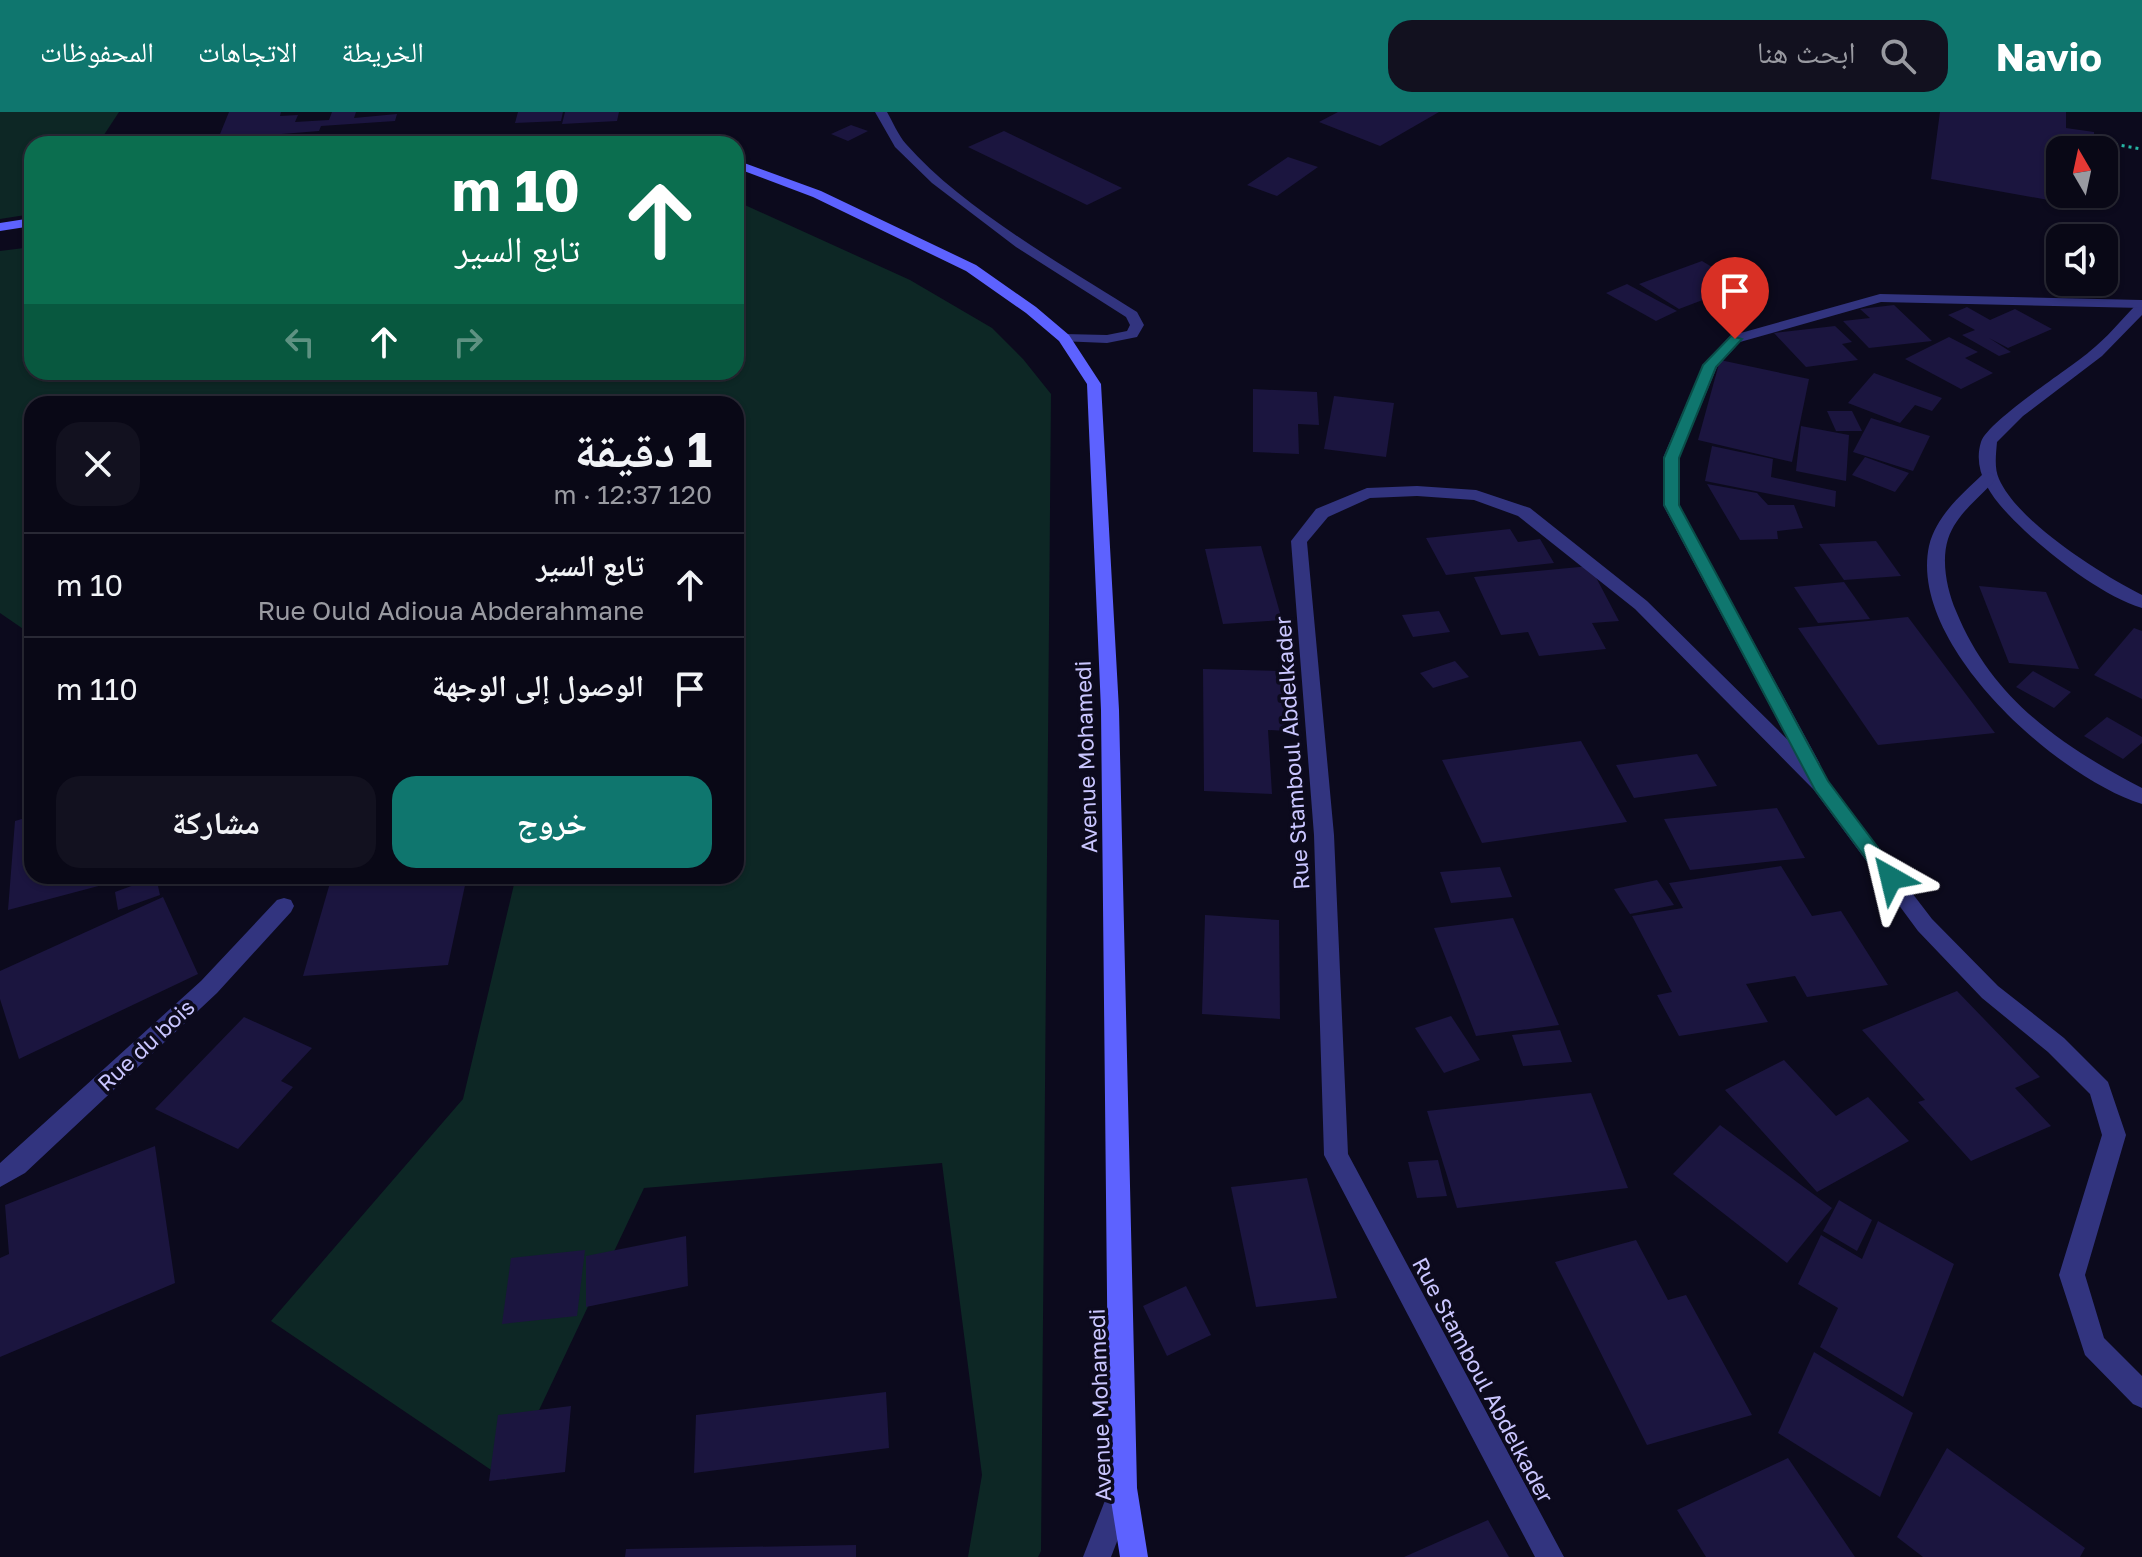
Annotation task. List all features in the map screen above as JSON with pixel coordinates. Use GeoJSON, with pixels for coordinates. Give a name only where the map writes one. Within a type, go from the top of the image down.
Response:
{"type":"FeatureCollection","features":[{"type":"Feature","properties":{"kind":"main road","name":"Avenue Mohamedi"},"geometry":{"type":"LineString","coordinates":[[744,167],[817,194],[971,268],[1031,310],[1064,338],[1094,384],[1110,725],[1123,1488],[1134,1557]]}},
{"type":"Feature","properties":{"kind":"main road"},"geometry":{"type":"LineString","coordinates":[[0,227],[24,223]]}},
{"type":"Feature","properties":{"kind":"street"},"geometry":{"type":"LineString","coordinates":[[881,112],[899,144],[936,180],[1021,244],[1132,315],[1137,325],[1132,334],[1107,339],[1064,338]]}},
{"type":"Feature","properties":{"kind":"street"},"geometry":{"type":"LineString","coordinates":[[2142,305],[1880,298],[1735,339],[1710,365],[1671,458],[1671,505],[1821,785],[1925,925],[1990,992],[2056,1045],[2100,1089],[2114,1135],[2072,1275],[2094,1346],[2142,1395]]}},
{"type":"Feature","properties":{"kind":"street"},"geometry":{"type":"LineString","coordinates":[[2142,305],[2097,353],[2018,413],[1989,441],[1989,477],[2017,515],[2056,548],[2142,602]]}},
{"type":"Feature","properties":{"kind":"street"},"geometry":{"type":"LineString","coordinates":[[1989,477],[1954,512],[1938,544],[1938,582],[1952,625],[1977,671],[2019,719],[2084,767],[2142,797]]}},
{"type":"Feature","properties":{"kind":"street","name":"Rue Stamboul Abdelkader"},"geometry":{"type":"LineString","coordinates":[[1550,1557],[1336,1155],[1324,835],[1299,541],[1322,513],[1367,493],[1417,491],[1476,495],[1524,512],[1641,605],[1821,785]]}},
{"type":"Feature","properties":{"kind":"street","name":"Rue du bois"},"geometry":{"type":"LineString","coordinates":[[0,1176],[17,1165],[209,987],[284,906]]}},
{"type":"Feature","properties":{"kind":"street"},"geometry":{"type":"LineString","coordinates":[[1097,1557],[1123,1488]]}},
{"type":"Feature","properties":{"kind":"path"},"geometry":{"type":"LineString","coordinates":[[2118,145],[2142,149]]}},
{"type":"Feature","properties":{"kind":"green space"},"geometry":{"type":"Polygon","coordinates":[[[0,112],[119,112],[103,136],[24,136],[24,215],[0,219],[0,112]]]}},
{"type":"Feature","properties":{"kind":"green space"},"geometry":{"type":"Polygon","coordinates":[[[744,205],[910,280],[992,328],[1023,359],[1051,394],[1041,1551],[1038,1557],[968,1557],[982,1475],[942,1163],[644,1188],[506,1480],[271,1321],[463,1099],[514,884],[744,884],[744,396],[24,396],[24,630],[0,613],[0,251],[24,248],[24,380],[744,380],[744,205]]]}},
{"type":"Feature","properties":{"kind":"building"},"geometry":{"type":"Polygon","coordinates":[[[229,112],[281,112],[280,116],[298,115],[295,122],[329,120],[332,112],[356,112],[354,118],[397,114],[395,121],[321,126],[319,131],[219,136],[229,112]]]}},
{"type":"Feature","properties":{"kind":"building"},"geometry":{"type":"Polygon","coordinates":[[[518,112],[563,112],[561,121],[515,123],[518,112]]]}},
{"type":"Feature","properties":{"kind":"building"},"geometry":{"type":"Polygon","coordinates":[[[565,112],[619,112],[617,121],[562,124],[565,112]]]}},
{"type":"Feature","properties":{"kind":"building"},"geometry":{"type":"Polygon","coordinates":[[[1338,112],[1439,112],[1380,146],[1319,122],[1338,112]]]}},
{"type":"Feature","properties":{"kind":"building"},"geometry":{"type":"Polygon","coordinates":[[[1940,112],[2066,112],[2066,128],[2094,132],[2094,136],[2046,136],[2046,200],[1931,179],[1940,112]]]}},
{"type":"Feature","properties":{"kind":"building"},"geometry":{"type":"Polygon","coordinates":[[[851,125],[868,131],[848,141],[831,134],[851,125]]]}},
{"type":"Feature","properties":{"kind":"building"},"geometry":{"type":"Polygon","coordinates":[[[1004,131],[1122,188],[1087,205],[968,147],[1004,131]]]}},
{"type":"Feature","properties":{"kind":"building"},"geometry":{"type":"Polygon","coordinates":[[[1288,157],[1318,167],[1277,196],[1247,185],[1288,157]]]}},
{"type":"Feature","properties":{"kind":"building"},"geometry":{"type":"Polygon","coordinates":[[[1702,261],[1742,285],[1679,309],[1639,284],[1702,261]]]}},
{"type":"Feature","properties":{"kind":"building"},"geometry":{"type":"Polygon","coordinates":[[[1627,284],[1677,311],[1656,321],[1606,293],[1627,284]]]}},
{"type":"Feature","properties":{"kind":"building"},"geometry":{"type":"Polygon","coordinates":[[[1894,305],[1932,341],[1869,348],[1843,321],[1870,318],[1860,309],[1894,305]]]}},
{"type":"Feature","properties":{"kind":"building"},"geometry":{"type":"Polygon","coordinates":[[[1967,307],[1990,320],[2015,309],[2052,329],[2008,348],[1989,338],[2011,352],[1999,356],[1962,335],[1975,330],[1948,315],[1967,307]]]}},
{"type":"Feature","properties":{"kind":"building"},"geometry":{"type":"Polygon","coordinates":[[[1835,326],[1852,342],[1842,344],[1858,360],[1806,367],[1774,333],[1835,326]]]}},
{"type":"Feature","properties":{"kind":"building"},"geometry":{"type":"Polygon","coordinates":[[[1949,337],[1978,352],[1965,358],[1993,373],[1961,389],[1905,359],[1949,337]]]}},
{"type":"Feature","properties":{"kind":"building"},"geometry":{"type":"Polygon","coordinates":[[[1720,360],[1809,379],[1792,462],[1698,440],[1720,360]]]}},
{"type":"Feature","properties":{"kind":"building"},"geometry":{"type":"Polygon","coordinates":[[[1874,373],[1942,398],[1932,411],[1915,405],[1900,423],[1848,403],[1874,373]]]}},
{"type":"Feature","properties":{"kind":"building"},"geometry":{"type":"Polygon","coordinates":[[[1253,389],[1317,392],[1319,425],[1298,424],[1299,454],[1253,452],[1253,389]]]}},
{"type":"Feature","properties":{"kind":"building"},"geometry":{"type":"Polygon","coordinates":[[[1334,396],[1394,403],[1386,457],[1324,449],[1334,396]]]}},
{"type":"Feature","properties":{"kind":"building"},"geometry":{"type":"Polygon","coordinates":[[[1827,411],[1852,411],[1862,431],[1836,431],[1827,411]]]}},
{"type":"Feature","properties":{"kind":"building"},"geometry":{"type":"Polygon","coordinates":[[[1871,418],[1930,436],[1913,471],[1853,452],[1871,418]]]}},
{"type":"Feature","properties":{"kind":"building"},"geometry":{"type":"Polygon","coordinates":[[[1801,426],[1849,435],[1846,481],[1796,471],[1801,426]]]}},
{"type":"Feature","properties":{"kind":"building"},"geometry":{"type":"Polygon","coordinates":[[[1712,446],[1773,459],[1771,477],[1836,491],[1835,507],[1705,481],[1712,446]]]}},
{"type":"Feature","properties":{"kind":"building"},"geometry":{"type":"Polygon","coordinates":[[[1865,457],[1909,473],[1895,492],[1852,475],[1865,457]]]}},
{"type":"Feature","properties":{"kind":"building"},"geometry":{"type":"Polygon","coordinates":[[[1707,484],[1757,493],[1768,505],[1794,505],[1803,528],[1777,531],[1778,539],[1740,540],[1707,484]]]}},
{"type":"Feature","properties":{"kind":"building"},"geometry":{"type":"Polygon","coordinates":[[[1510,529],[1518,542],[1540,539],[1554,563],[1446,575],[1426,538],[1510,529]]]}},
{"type":"Feature","properties":{"kind":"building"},"geometry":{"type":"Polygon","coordinates":[[[1876,541],[1901,576],[1844,580],[1819,544],[1876,541]]]}},
{"type":"Feature","properties":{"kind":"building"},"geometry":{"type":"Polygon","coordinates":[[[1261,546],[1282,620],[1223,624],[1205,549],[1261,546]]]}},
{"type":"Feature","properties":{"kind":"building"},"geometry":{"type":"Polygon","coordinates":[[[1590,566],[1619,621],[1592,623],[1606,649],[1539,656],[1528,632],[1501,635],[1474,577],[1590,566]]]}},
{"type":"Feature","properties":{"kind":"building"},"geometry":{"type":"Polygon","coordinates":[[[1844,582],[1870,619],[1818,623],[1794,587],[1844,582]]]}},
{"type":"Feature","properties":{"kind":"building"},"geometry":{"type":"Polygon","coordinates":[[[1979,586],[2046,592],[2079,669],[2009,663],[1979,586]]]}},
{"type":"Feature","properties":{"kind":"building"},"geometry":{"type":"Polygon","coordinates":[[[1439,611],[1450,632],[1413,637],[1402,615],[1439,611]]]}},
{"type":"Feature","properties":{"kind":"building"},"geometry":{"type":"Polygon","coordinates":[[[1908,617],[1995,733],[1878,745],[1798,628],[1908,617]]]}},
{"type":"Feature","properties":{"kind":"building"},"geometry":{"type":"Polygon","coordinates":[[[2134,628],[2142,631],[2142,699],[2094,675],[2134,628]]]}},
{"type":"Feature","properties":{"kind":"building"},"geometry":{"type":"Polygon","coordinates":[[[1455,661],[1469,677],[1433,688],[1420,673],[1455,661]]]}},
{"type":"Feature","properties":{"kind":"building"},"geometry":{"type":"Polygon","coordinates":[[[1203,669],[1283,671],[1287,731],[1268,730],[1272,794],[1204,791],[1203,669]]]}},
{"type":"Feature","properties":{"kind":"building"},"geometry":{"type":"Polygon","coordinates":[[[2033,671],[2071,692],[2054,708],[2016,687],[2033,671]]]}},
{"type":"Feature","properties":{"kind":"building"},"geometry":{"type":"Polygon","coordinates":[[[2107,717],[2142,737],[2142,743],[2123,759],[2084,736],[2107,717]]]}},
{"type":"Feature","properties":{"kind":"building"},"geometry":{"type":"Polygon","coordinates":[[[1581,741],[1627,822],[1482,843],[1442,760],[1581,741]]]}},
{"type":"Feature","properties":{"kind":"building"},"geometry":{"type":"Polygon","coordinates":[[[1697,754],[1717,786],[1634,798],[1616,765],[1697,754]]]}},
{"type":"Feature","properties":{"kind":"building"},"geometry":{"type":"Polygon","coordinates":[[[1777,808],[1805,858],[1690,870],[1664,819],[1777,808]]]}},
{"type":"Feature","properties":{"kind":"building"},"geometry":{"type":"Polygon","coordinates":[[[24,818],[24,884],[106,884],[8,910],[15,821],[24,818]]]}},
{"type":"Feature","properties":{"kind":"building"},"geometry":{"type":"Polygon","coordinates":[[[1781,866],[1812,916],[1841,911],[1888,985],[1807,997],[1795,976],[1746,984],[1768,1022],[1679,1036],[1657,995],[1672,992],[1632,916],[1683,908],[1669,883],[1781,866]]]}},
{"type":"Feature","properties":{"kind":"building"},"geometry":{"type":"Polygon","coordinates":[[[1500,867],[1512,897],[1451,903],[1440,872],[1500,867]]]}},
{"type":"Feature","properties":{"kind":"building"},"geometry":{"type":"Polygon","coordinates":[[[1657,880],[1674,905],[1630,914],[1614,889],[1657,880]]]}},
{"type":"Feature","properties":{"kind":"building"},"geometry":{"type":"Polygon","coordinates":[[[137,884],[158,884],[160,895],[118,910],[115,892],[137,884]]]}},
{"type":"Feature","properties":{"kind":"building"},"geometry":{"type":"Polygon","coordinates":[[[330,884],[465,884],[448,965],[303,976],[330,884]]]}},
{"type":"Feature","properties":{"kind":"building"},"geometry":{"type":"Polygon","coordinates":[[[163,897],[198,974],[19,1059],[0,999],[0,971],[163,897]]]}},
{"type":"Feature","properties":{"kind":"building"},"geometry":{"type":"Polygon","coordinates":[[[1205,915],[1279,920],[1280,1019],[1202,1014],[1205,915]]]}},
{"type":"Feature","properties":{"kind":"building"},"geometry":{"type":"Polygon","coordinates":[[[1513,918],[1559,1025],[1476,1036],[1434,928],[1513,918]]]}},
{"type":"Feature","properties":{"kind":"building"},"geometry":{"type":"Polygon","coordinates":[[[1957,991],[2040,1077],[2015,1088],[2051,1126],[1971,1161],[1918,1102],[1925,1100],[1862,1030],[1957,991]]]}},
{"type":"Feature","properties":{"kind":"building"},"geometry":{"type":"Polygon","coordinates":[[[1451,1016],[1480,1060],[1444,1073],[1415,1028],[1451,1016]]]}},
{"type":"Feature","properties":{"kind":"building"},"geometry":{"type":"Polygon","coordinates":[[[244,1017],[312,1048],[281,1081],[293,1087],[238,1149],[155,1109],[244,1017]]]}},
{"type":"Feature","properties":{"kind":"building"},"geometry":{"type":"Polygon","coordinates":[[[1560,1030],[1572,1062],[1523,1066],[1512,1035],[1560,1030]]]}},
{"type":"Feature","properties":{"kind":"building"},"geometry":{"type":"Polygon","coordinates":[[[1784,1060],[1836,1116],[1868,1097],[1909,1141],[1817,1192],[1725,1090],[1784,1060]]]}},
{"type":"Feature","properties":{"kind":"building"},"geometry":{"type":"Polygon","coordinates":[[[1591,1093],[1628,1188],[1457,1208],[1427,1111],[1591,1093]]]}},
{"type":"Feature","properties":{"kind":"building"},"geometry":{"type":"Polygon","coordinates":[[[1720,1125],[1832,1208],[1787,1263],[1673,1174],[1720,1125]]]}},
{"type":"Feature","properties":{"kind":"building"},"geometry":{"type":"Polygon","coordinates":[[[155,1146],[175,1283],[0,1357],[0,1258],[9,1254],[5,1205],[155,1146]]]}},
{"type":"Feature","properties":{"kind":"building"},"geometry":{"type":"Polygon","coordinates":[[[1438,1160],[1447,1196],[1417,1198],[1408,1162],[1438,1160]]]}},
{"type":"Feature","properties":{"kind":"building"},"geometry":{"type":"Polygon","coordinates":[[[1307,1178],[1337,1298],[1256,1307],[1231,1187],[1307,1178]]]}},
{"type":"Feature","properties":{"kind":"building"},"geometry":{"type":"Polygon","coordinates":[[[1839,1200],[1872,1220],[1857,1251],[1823,1231],[1839,1200]]]}},
{"type":"Feature","properties":{"kind":"building"},"geometry":{"type":"Polygon","coordinates":[[[1878,1221],[1954,1264],[1903,1397],[1820,1347],[1838,1308],[1798,1284],[1821,1235],[1862,1259],[1878,1221]]]}},
{"type":"Feature","properties":{"kind":"building"},"geometry":{"type":"Polygon","coordinates":[[[686,1236],[688,1286],[586,1307],[586,1256],[686,1236]]]}},
{"type":"Feature","properties":{"kind":"building"},"geometry":{"type":"Polygon","coordinates":[[[1636,1240],[1668,1300],[1686,1295],[1752,1415],[1647,1445],[1555,1262],[1636,1240]]]}},
{"type":"Feature","properties":{"kind":"building"},"geometry":{"type":"Polygon","coordinates":[[[585,1250],[577,1316],[502,1324],[511,1258],[585,1250]]]}},
{"type":"Feature","properties":{"kind":"building"},"geometry":{"type":"Polygon","coordinates":[[[1186,1286],[1211,1335],[1167,1356],[1143,1306],[1186,1286]]]}},
{"type":"Feature","properties":{"kind":"building"},"geometry":{"type":"Polygon","coordinates":[[[1814,1352],[1913,1413],[1880,1497],[1778,1433],[1814,1352]]]}},
{"type":"Feature","properties":{"kind":"building"},"geometry":{"type":"Polygon","coordinates":[[[886,1392],[889,1448],[694,1473],[696,1415],[886,1392]]]}},
{"type":"Feature","properties":{"kind":"building"},"geometry":{"type":"Polygon","coordinates":[[[571,1406],[565,1472],[489,1481],[498,1415],[571,1406]]]}},
{"type":"Feature","properties":{"kind":"building"},"geometry":{"type":"Polygon","coordinates":[[[1947,1448],[2085,1548],[2080,1557],[1923,1557],[1897,1537],[1947,1448]]]}},
{"type":"Feature","properties":{"kind":"building"},"geometry":{"type":"Polygon","coordinates":[[[1788,1458],[1855,1557],[1706,1557],[1677,1510],[1788,1458]]]}},
{"type":"Feature","properties":{"kind":"building"},"geometry":{"type":"Polygon","coordinates":[[[1488,1520],[1509,1557],[1404,1557],[1488,1520]]]}},
{"type":"Feature","properties":{"kind":"building"},"geometry":{"type":"Polygon","coordinates":[[[856,1545],[856,1557],[625,1557],[626,1549],[856,1545]]]}},
{"type":"Feature","properties":{"kind":"route"},"geometry":{"type":"LineString","coordinates":[[1735,339],[1710,365],[1671,458],[1671,505],[1821,785],[1891,878]]}}]}
